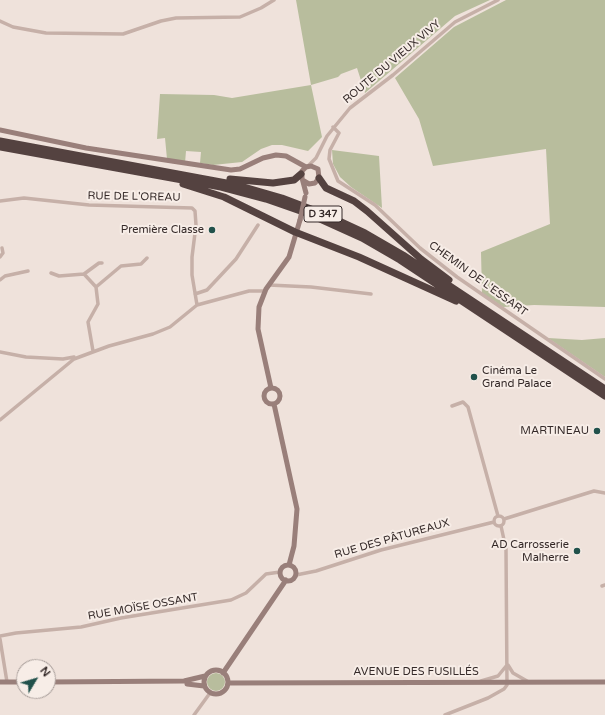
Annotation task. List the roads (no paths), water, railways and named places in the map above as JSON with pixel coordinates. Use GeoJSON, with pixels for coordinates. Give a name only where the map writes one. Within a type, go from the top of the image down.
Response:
{"type":"FeatureCollection","features":[{"type":"Feature","properties":{"kind":"highway","name":"D 347"},"geometry":{"type":"LineString","coordinates":[[0,141],[192,176],[268,193],[338,220],[397,251],[605,396]]}},
{"type":"Feature","properties":{"kind":"highway","name":"D 347"},"geometry":{"type":"LineString","coordinates":[[0,147],[164,176],[250,194],[322,219],[388,252],[605,389]]}},
{"type":"Feature","properties":{"kind":"highway"},"geometry":{"type":"LineString","coordinates":[[192,176],[267,183],[291,180],[304,172]]}},
{"type":"Feature","properties":{"kind":"highway"},"geometry":{"type":"LineString","coordinates":[[164,176],[224,197],[297,233],[359,257],[475,306]]}},
{"type":"Feature","properties":{"kind":"highway"},"geometry":{"type":"LineString","coordinates":[[319,178],[326,188],[354,201],[367,211],[475,306]]}},
{"type":"Feature","properties":{"kind":"street"},"geometry":{"type":"LineString","coordinates":[[0,21],[13,27],[46,33],[123,34],[161,21],[176,18],[240,16],[261,8],[274,0]]}},
{"type":"Feature","properties":{"kind":"street","name":"ROUTE DU VIEUX VIVY"},"geometry":{"type":"LineString","coordinates":[[304,172],[316,158],[333,127],[355,104],[393,75],[455,22],[498,0]]}},
{"type":"Feature","properties":{"kind":"street","name":"CHEMIN DE L'ESSART"},"geometry":{"type":"LineString","coordinates":[[333,127],[339,133],[330,150],[329,159],[338,181],[375,205],[430,257],[605,379]]}},
{"type":"Feature","properties":{"kind":"street"},"geometry":{"type":"LineString","coordinates":[[0,130],[86,148],[231,170],[240,169],[263,158],[276,155],[286,156],[297,162],[312,184]]}},
{"type":"Feature","properties":{"kind":"street"},"geometry":{"type":"LineString","coordinates":[[271,388],[258,329],[259,307],[265,291],[287,261],[297,233],[306,195],[312,184],[319,178],[316,158]]}},
{"type":"Feature","properties":{"kind":"street"},"geometry":{"type":"LineString","coordinates":[[304,172],[313,166],[318,169]]}},
{"type":"Feature","properties":{"kind":"street"},"geometry":{"type":"LineString","coordinates":[[304,172],[306,195]]}},
{"type":"Feature","properties":{"kind":"street","name":"RUE DE L'OREAU"},"geometry":{"type":"LineString","coordinates":[[0,201],[24,198],[89,205],[192,208],[195,211],[196,225],[192,263],[197,305]]}},
{"type":"Feature","properties":{"kind":"street"},"geometry":{"type":"LineString","coordinates":[[195,294],[207,290],[236,259],[258,225]]}},
{"type":"Feature","properties":{"kind":"street"},"geometry":{"type":"LineString","coordinates":[[0,257],[2,248]]}},
{"type":"Feature","properties":{"kind":"street"},"geometry":{"type":"LineString","coordinates":[[96,288],[121,266],[141,264],[147,258]]}},
{"type":"Feature","properties":{"kind":"street"},"geometry":{"type":"LineString","coordinates":[[51,273],[59,276],[84,274],[99,263],[102,264]]}},
{"type":"Feature","properties":{"kind":"street"},"geometry":{"type":"LineString","coordinates":[[0,280],[5,276],[28,271]]}},
{"type":"Feature","properties":{"kind":"street"},"geometry":{"type":"LineString","coordinates":[[84,274],[96,288],[98,304],[88,322],[93,351]]}},
{"type":"Feature","properties":{"kind":"street"},"geometry":{"type":"LineString","coordinates":[[269,285],[311,287],[371,294]]}},
{"type":"Feature","properties":{"kind":"street"},"geometry":{"type":"LineString","coordinates":[[0,420],[34,394],[67,363],[80,356],[164,330],[197,305],[249,291],[265,291]]}},
{"type":"Feature","properties":{"kind":"street"},"geometry":{"type":"LineString","coordinates":[[0,352],[26,357],[63,359],[80,356]]}},
{"type":"Feature","properties":{"kind":"street"},"geometry":{"type":"LineString","coordinates":[[63,359],[67,363]]}},
{"type":"Feature","properties":{"kind":"street"},"geometry":{"type":"LineString","coordinates":[[271,388],[277,389],[280,394],[280,399],[274,404],[266,401],[264,396],[266,391],[271,388]]}},
{"type":"Feature","properties":{"kind":"street"},"geometry":{"type":"LineString","coordinates":[[452,406],[463,402],[468,407],[498,516],[504,519],[594,491],[605,493]]}},
{"type":"Feature","properties":{"kind":"street"},"geometry":{"type":"LineString","coordinates":[[274,404],[297,509],[294,546],[289,565]]}},
{"type":"Feature","properties":{"kind":"street"},"geometry":{"type":"LineString","coordinates":[[498,516],[494,519],[494,522],[496,525],[501,526]]}},
{"type":"Feature","properties":{"kind":"street"},"geometry":{"type":"LineString","coordinates":[[445,715],[498,693],[506,687],[506,549],[501,526],[504,519]]}},
{"type":"Feature","properties":{"kind":"street","name":"RUE DES PÂTUREAUX"},"geometry":{"type":"LineString","coordinates":[[296,575],[316,571],[381,550],[494,522]]}},
{"type":"Feature","properties":{"kind":"street"},"geometry":{"type":"LineString","coordinates":[[286,580],[281,576],[280,572],[284,566],[289,565]]}},
{"type":"Feature","properties":{"kind":"street"},"geometry":{"type":"LineString","coordinates":[[223,673],[286,580],[292,579],[296,575],[295,569],[289,565]]}},
{"type":"Feature","properties":{"kind":"street","name":"RUE MOÏSE OSSANT"},"geometry":{"type":"LineString","coordinates":[[7,682],[0,638],[16,633],[81,627],[121,618],[230,600],[246,593],[266,574],[280,572]]}},
{"type":"Feature","properties":{"kind":"street"},"geometry":{"type":"LineString","coordinates":[[480,682],[498,676],[507,664]]}},
{"type":"Feature","properties":{"kind":"street"},"geometry":{"type":"LineString","coordinates":[[507,664],[513,673],[527,682]]}},
{"type":"Feature","properties":{"kind":"street"},"geometry":{"type":"LineString","coordinates":[[56,682],[184,681],[205,676],[212,670],[223,673],[228,683],[226,689],[220,693],[210,693],[204,686],[196,684],[149,684],[140,682]]}},
{"type":"Feature","properties":{"kind":"street"},"geometry":{"type":"LineString","coordinates":[[204,686],[205,676]]}},
{"type":"Feature","properties":{"kind":"street"},"geometry":{"type":"LineString","coordinates":[[0,682],[16,682]]}},
{"type":"Feature","properties":{"kind":"street","name":"AVENUE DES FUSILLÉS"},"geometry":{"type":"LineString","coordinates":[[228,683],[605,682]]}},
{"type":"Feature","properties":{"kind":"street"},"geometry":{"type":"LineString","coordinates":[[194,715],[210,693]]}},
{"type":"Feature","properties":{"kind":"place","name":"Première Classe"},"geometry":{"type":"Point","coordinates":[212,230]}},
{"type":"Feature","properties":{"kind":"place","name":"Cinéma Le Grand Palace"},"geometry":{"type":"Point","coordinates":[474,377]}},
{"type":"Feature","properties":{"kind":"place","name":"MARTINEAU"},"geometry":{"type":"Point","coordinates":[597,431]}},
{"type":"Feature","properties":{"kind":"place","name":"AD Carrosserie Malherre"},"geometry":{"type":"Point","coordinates":[577,551]}}]}
